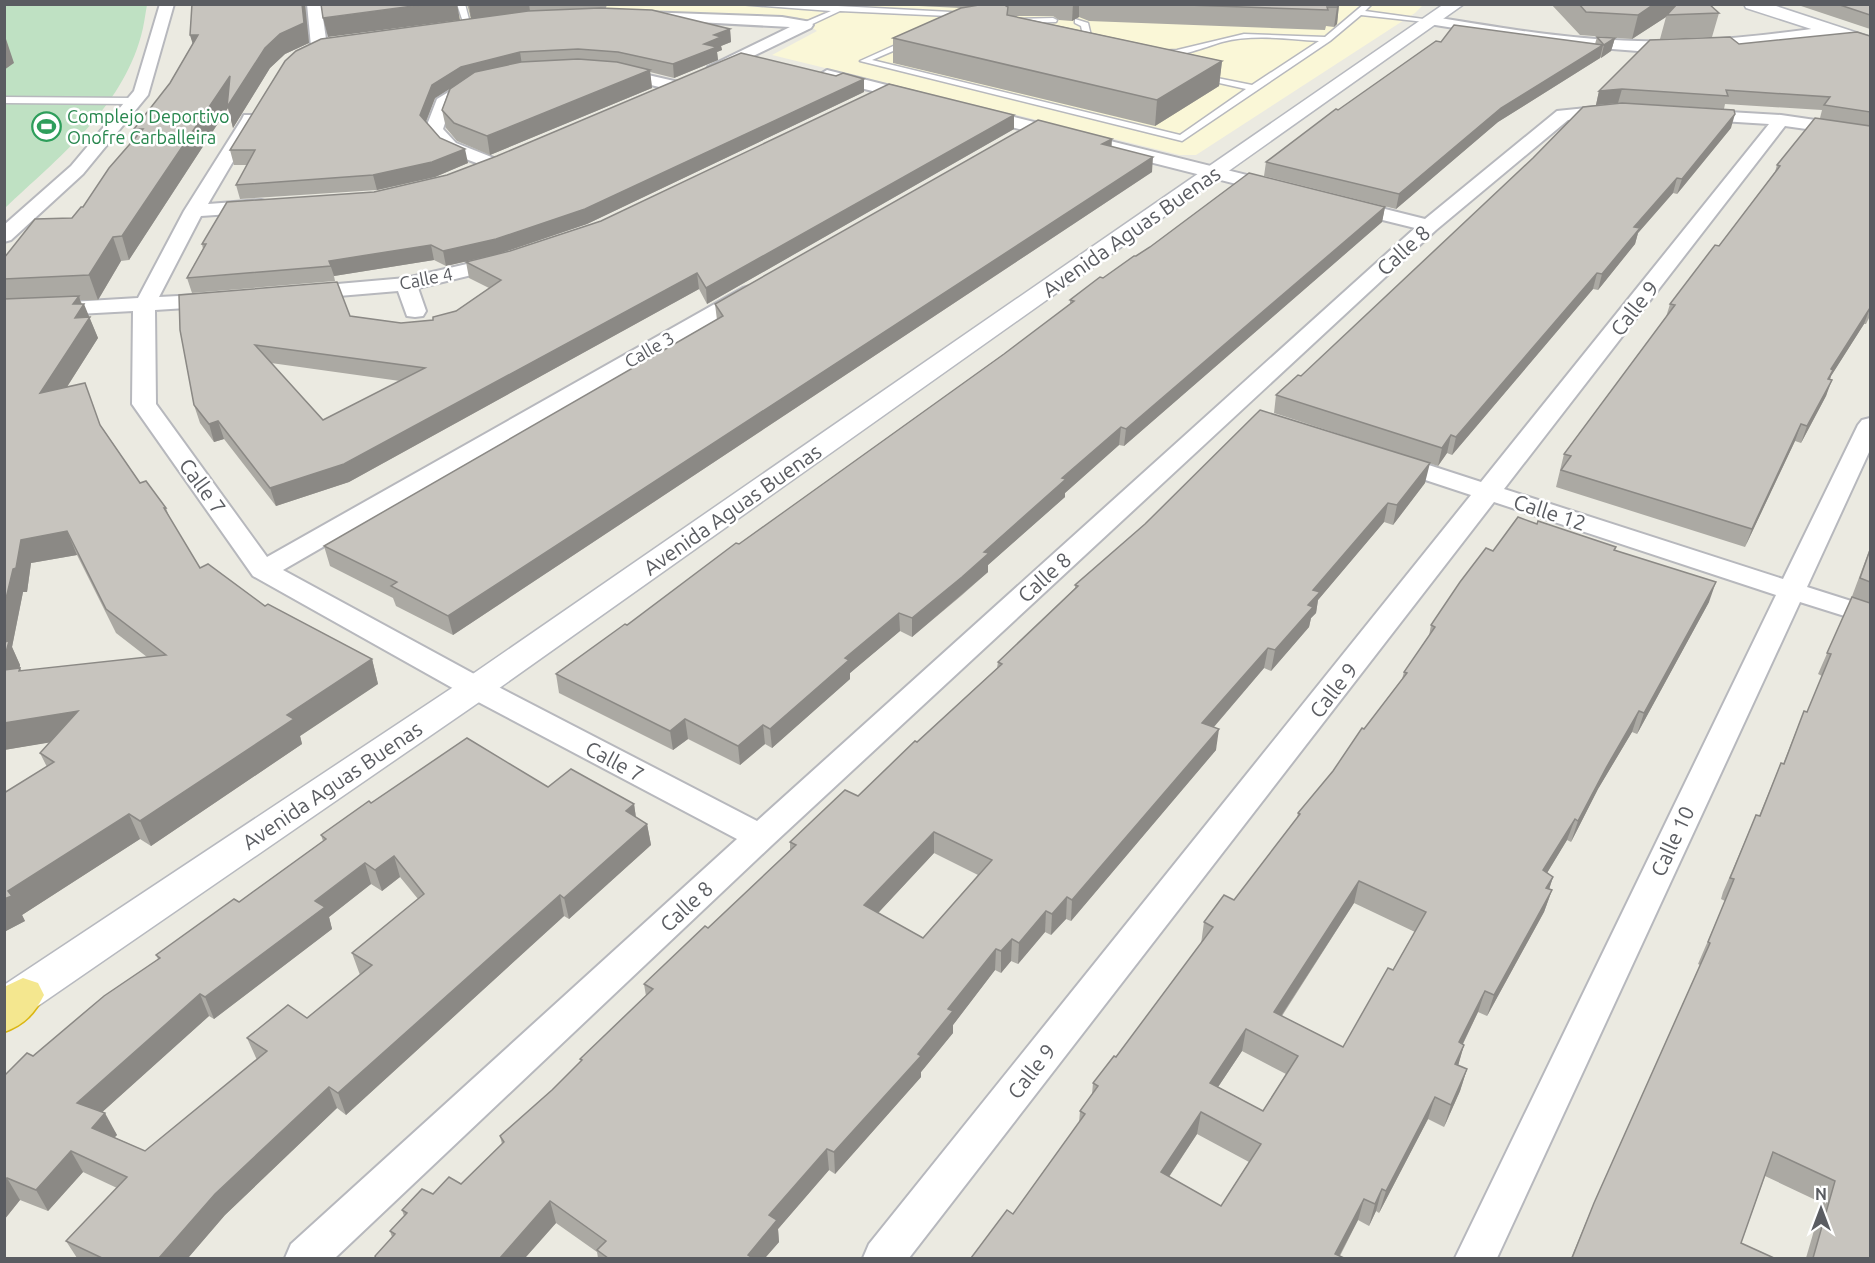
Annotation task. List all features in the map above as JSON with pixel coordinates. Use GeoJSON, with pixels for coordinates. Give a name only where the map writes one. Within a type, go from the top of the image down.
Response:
{"type":"FeatureCollection","features":[{"type":"Feature","properties":{"kind":"street"},"geometry":{"type":"LineString","coordinates":[[4,236],[77,170],[142,92],[167,4]]}},
{"type":"Feature","properties":{"kind":"street"},"geometry":{"type":"LineString","coordinates":[[314,4],[310,50],[344,41]]}},
{"type":"Feature","properties":{"kind":"street","name":"Avenida Aguas Buenas"},"geometry":{"type":"LineString","coordinates":[[9,1004],[476,688],[1215,173],[1425,19],[1456,4]]}},
{"type":"Feature","properties":{"kind":"street"},"geometry":{"type":"LineString","coordinates":[[1752,4],[1870,44]]}},
{"type":"Feature","properties":{"kind":"street"},"geometry":{"type":"LineString","coordinates":[[624,15],[782,21],[806,25]]}},
{"type":"Feature","properties":{"kind":"street"},"geometry":{"type":"LineString","coordinates":[[1425,19],[1548,40],[1638,46],[1735,44],[1834,31]]}},
{"type":"Feature","properties":{"kind":"street"},"geometry":{"type":"LineString","coordinates":[[644,100],[749,55],[806,25]]}},
{"type":"Feature","properties":{"kind":"street"},"geometry":{"type":"LineString","coordinates":[[749,55],[772,61]]}},
{"type":"Feature","properties":{"kind":"street"},"geometry":{"type":"LineString","coordinates":[[806,70],[932,102]]}},
{"type":"Feature","properties":{"kind":"street"},"geometry":{"type":"LineString","coordinates":[[600,71],[619,72],[677,86]]}},
{"type":"Feature","properties":{"kind":"street"},"geometry":{"type":"LineString","coordinates":[[473,172],[498,161],[450,147],[434,130],[443,103],[471,85],[492,80]]}},
{"type":"Feature","properties":{"kind":"street"},"geometry":{"type":"LineString","coordinates":[[865,100],[886,90]]}},
{"type":"Feature","properties":{"kind":"street","name":"Calle 7"},"geometry":{"type":"LineString","coordinates":[[261,100],[194,211],[144,306],[144,404],[263,570],[476,688],[760,837]]}},
{"type":"Feature","properties":{"kind":"street"},"geometry":{"type":"LineString","coordinates":[[966,110],[1294,192]]}},
{"type":"Feature","properties":{"kind":"street","name":"Calle 8"},"geometry":{"type":"LineString","coordinates":[[306,1258],[760,837],[1241,412],[1429,226],[1563,115],[1618,110],[1653,112],[1781,120],[1870,133]]}},
{"type":"Feature","properties":{"kind":"street","name":"Calle 9"},"geometry":{"type":"LineString","coordinates":[[884,1258],[1781,120]]}},
{"type":"Feature","properties":{"kind":"street"},"geometry":{"type":"LineString","coordinates":[[1004,145],[1035,127]]}},
{"type":"Feature","properties":{"kind":"street"},"geometry":{"type":"LineString","coordinates":[[1328,201],[1429,226]]}},
{"type":"Feature","properties":{"kind":"street"},"geometry":{"type":"LineString","coordinates":[[194,211],[274,206]]}},
{"type":"Feature","properties":{"kind":"street","name":"Calle 4"},"geometry":{"type":"LineString","coordinates":[[287,294],[405,284],[528,254]]}},
{"type":"Feature","properties":{"kind":"street","name":"Calle 3"},"geometry":{"type":"LineString","coordinates":[[263,570],[768,281]]}},
{"type":"Feature","properties":{"kind":"street"},"geometry":{"type":"LineString","coordinates":[[405,284],[415,311]]}},
{"type":"Feature","properties":{"kind":"street"},"geometry":{"type":"LineString","coordinates":[[4,312],[144,306],[239,298]]}},
{"type":"Feature","properties":{"kind":"street","name":"Calle 10"},"geometry":{"type":"LineString","coordinates":[[1476,1258],[1870,425]]}},
{"type":"Feature","properties":{"kind":"street","name":"Calle 12"},"geometry":{"type":"LineString","coordinates":[[1365,452],[1870,616]]}},
{"type":"Feature","properties":{"kind":"lane"},"geometry":{"type":"LineString","coordinates":[[742,4],[981,16]]}},
{"type":"Feature","properties":{"kind":"lane"},"geometry":{"type":"LineString","coordinates":[[918,37],[864,61],[1182,138],[1327,39],[1362,13],[1370,4],[1410,11],[1425,19]]}},
{"type":"Feature","properties":{"kind":"lane"},"geometry":{"type":"LineString","coordinates":[[806,25],[840,9]]}},
{"type":"Feature","properties":{"kind":"lane"},"geometry":{"type":"LineString","coordinates":[[1362,13],[1425,19]]}},
{"type":"Feature","properties":{"kind":"lane"},"geometry":{"type":"LineString","coordinates":[[1016,30],[1001,21],[1053,20]]}},
{"type":"Feature","properties":{"kind":"lane"},"geometry":{"type":"LineString","coordinates":[[1078,21],[1085,25],[1088,42]]}},
{"type":"Feature","properties":{"kind":"lane"},"geometry":{"type":"LineString","coordinates":[[1144,51],[1168,55],[1216,40],[1245,36],[1327,39]]}},
{"type":"Feature","properties":{"kind":"lane"},"geometry":{"type":"LineString","coordinates":[[1088,42],[1109,45]]}},
{"type":"Feature","properties":{"kind":"lane"},"geometry":{"type":"LineString","coordinates":[[1088,42],[1080,50],[1091,52]]}},
{"type":"Feature","properties":{"kind":"lane"},"geometry":{"type":"LineString","coordinates":[[1195,75],[1253,88]]}},
{"type":"Feature","properties":{"kind":"lane"},"geometry":{"type":"LineString","coordinates":[[4,100],[134,101]]}},
{"type":"Feature","properties":{"kind":"shaded area"},"geometry":{"type":"Polygon","coordinates":[[[439,5],[1423,5],[1415,13],[1196,155],[1180,155],[772,55],[817,31],[797,17],[608,9],[444,25],[439,5]]]}},
{"type":"Feature","properties":{"kind":"green space","name":"Complejo Deportivo Onofre Carballeira"},"geometry":{"type":"Polygon","coordinates":[[[5,5],[147,5],[142,32],[132,62],[119,87],[103,110],[66,151],[5,208],[5,5]]]}},
{"type":"Feature","properties":{"kind":"building"},"geometry":{"type":"Polygon","coordinates":[[[192,4],[302,4],[304,23],[280,34],[265,48],[227,107],[230,76],[122,236],[113,237],[89,275],[4,279],[4,258],[35,219],[72,218],[83,207],[109,168],[143,129],[134,129],[170,83],[198,35],[190,35],[192,4]]]}},
{"type":"Feature","properties":{"kind":"building"},"geometry":{"type":"Polygon","coordinates":[[[321,4],[428,4],[323,18],[321,4]]]}},
{"type":"Feature","properties":{"kind":"building"},"geometry":{"type":"Polygon","coordinates":[[[1003,4],[1008,7],[1007,15],[1222,61],[1157,100],[893,38],[961,8],[1003,4]]]}},
{"type":"Feature","properties":{"kind":"building"},"geometry":{"type":"Polygon","coordinates":[[[1159,4],[1339,5],[1327,7],[1328,10],[1159,4]]]}},
{"type":"Feature","properties":{"kind":"building"},"geometry":{"type":"Polygon","coordinates":[[[1579,4],[1654,4],[1638,15],[1586,12],[1579,4]]]}},
{"type":"Feature","properties":{"kind":"building"},"geometry":{"type":"Polygon","coordinates":[[[1677,4],[1709,4],[1719,13],[1667,15],[1677,4]]]}},
{"type":"Feature","properties":{"kind":"building"},"geometry":{"type":"Polygon","coordinates":[[[1837,4],[1870,4],[1870,15],[1837,4]]]}},
{"type":"Feature","properties":{"kind":"building"},"geometry":{"type":"Polygon","coordinates":[[[600,8],[652,10],[730,29],[714,35],[721,37],[704,44],[717,47],[673,64],[618,52],[578,49],[520,52],[461,67],[432,85],[420,115],[440,138],[465,149],[432,162],[373,175],[236,185],[255,150],[230,150],[285,61],[296,51],[321,39],[528,11],[600,8]]]}},
{"type":"Feature","properties":{"kind":"building"},"geometry":{"type":"Polygon","coordinates":[[[1454,25],[1603,45],[1501,108],[1399,194],[1266,162],[1336,109],[1338,110],[1436,41],[1441,42],[1454,25]]]}},
{"type":"Feature","properties":{"kind":"building"},"geometry":{"type":"Polygon","coordinates":[[[1857,32],[1870,36],[1870,112],[1824,105],[1830,97],[1726,90],[1728,96],[1622,89],[1599,91],[1650,40],[1730,37],[1739,44],[1857,32]]]}},
{"type":"Feature","properties":{"kind":"building"},"geometry":{"type":"Polygon","coordinates":[[[1597,37],[1615,38],[1604,45],[1597,37]]]}},
{"type":"Feature","properties":{"kind":"building"},"geometry":{"type":"Polygon","coordinates":[[[741,53],[836,76],[843,73],[864,79],[585,209],[496,239],[443,251],[431,245],[329,261],[331,266],[187,278],[206,244],[202,244],[227,202],[374,192],[447,175],[741,53]]]}},
{"type":"Feature","properties":{"kind":"building"},"geometry":{"type":"Polygon","coordinates":[[[578,59],[617,62],[650,70],[487,136],[454,123],[442,110],[450,89],[475,72],[521,62],[578,59]]]}},
{"type":"Feature","properties":{"kind":"building"},"geometry":{"type":"Polygon","coordinates":[[[889,84],[1014,115],[706,288],[697,273],[344,464],[270,488],[218,421],[209,424],[194,405],[180,330],[179,295],[337,282],[350,316],[401,323],[433,320],[433,317],[456,311],[501,280],[466,262],[510,251],[601,221],[889,84]],[[255,345],[323,420],[425,368],[255,345]]]}},
{"type":"Feature","properties":{"kind":"building"},"geometry":{"type":"Polygon","coordinates":[[[1622,103],[1734,110],[1735,114],[1682,179],[1677,178],[1634,227],[1640,228],[1602,274],[1597,273],[1456,437],[1451,435],[1442,448],[1276,395],[1298,375],[1301,376],[1533,158],[1583,107],[1622,103]]]}},
{"type":"Feature","properties":{"kind":"building"},"geometry":{"type":"Polygon","coordinates":[[[1815,118],[1870,126],[1870,308],[1831,369],[1833,370],[1828,379],[1832,380],[1807,426],[1801,424],[1752,529],[1561,470],[1571,456],[1564,454],[1675,305],[1670,304],[1715,245],[1719,246],[1780,166],[1777,165],[1815,118]]]}},
{"type":"Feature","properties":{"kind":"building"},"geometry":{"type":"Polygon","coordinates":[[[1038,120],[1112,139],[1102,144],[1153,157],[448,616],[391,586],[397,582],[324,546],[723,316],[715,304],[1038,120]]]}},
{"type":"Feature","properties":{"kind":"building"},"geometry":{"type":"Polygon","coordinates":[[[1249,173],[1385,207],[1126,429],[1121,427],[1062,478],[1066,479],[984,552],[989,553],[962,577],[912,618],[899,613],[845,658],[849,660],[770,729],[763,725],[738,746],[685,719],[670,731],[556,674],[625,624],[627,625],[736,543],[739,544],[1004,354],[1074,301],[1070,300],[1100,277],[1103,278],[1150,247],[1249,173]]]}},
{"type":"Feature","properties":{"kind":"building"},"geometry":{"type":"Polygon","coordinates":[[[79,296],[73,304],[84,304],[75,318],[90,317],[40,393],[85,383],[100,425],[140,483],[146,481],[166,508],[164,508],[200,568],[208,564],[265,606],[268,604],[372,659],[287,715],[294,719],[140,821],[129,814],[8,891],[12,896],[4,899],[4,793],[54,762],[40,753],[78,711],[4,723],[4,670],[20,668],[19,671],[166,655],[106,609],[67,531],[21,540],[16,568],[13,569],[4,607],[4,299],[79,296]]]}},
{"type":"Feature","properties":{"kind":"building"},"geometry":{"type":"Polygon","coordinates":[[[1260,410],[1430,463],[1397,505],[1388,503],[1313,590],[1320,592],[1308,605],[1313,607],[1275,650],[1268,648],[1202,723],[1219,729],[1072,900],[1067,897],[1052,914],[1046,911],[1019,943],[1012,939],[1001,951],[996,949],[948,1009],[953,1011],[918,1054],[921,1056],[834,1152],[827,1149],[769,1215],[777,1220],[748,1255],[753,1258],[608,1258],[597,1250],[606,1241],[550,1201],[500,1258],[376,1258],[375,1256],[395,1234],[390,1231],[407,1213],[402,1210],[422,1189],[433,1194],[449,1177],[461,1184],[504,1142],[500,1136],[552,1090],[582,1060],[580,1059],[653,989],[644,984],[705,926],[708,928],[796,845],[790,842],[845,790],[858,796],[915,741],[917,742],[1002,664],[998,662],[1078,586],[1075,585],[1145,524],[1260,410]],[[934,832],[864,905],[923,938],[992,860],[934,832]]]}},
{"type":"Feature","properties":{"kind":"building"},"geometry":{"type":"Polygon","coordinates":[[[1518,517],[1537,524],[1538,521],[1616,547],[1614,550],[1716,582],[1644,713],[1639,711],[1578,821],[1575,819],[1543,870],[1553,877],[1546,888],[1552,890],[1494,995],[1485,991],[1459,1042],[1464,1045],[1455,1064],[1467,1069],[1451,1105],[1435,1097],[1386,1191],[1382,1189],[1375,1204],[1364,1199],[1335,1254],[1344,1258],[971,1258],[1007,1210],[1013,1214],[1085,1114],[1080,1111],[1098,1086],[1093,1083],[1114,1056],[1116,1057],[1213,927],[1204,922],[1224,895],[1234,900],[1300,814],[1298,813],[1333,771],[1362,728],[1364,729],[1407,673],[1404,672],[1435,627],[1431,625],[1460,582],[1486,548],[1493,551],[1518,517]],[[1359,881],[1274,1012],[1343,1047],[1388,968],[1393,970],[1426,912],[1359,881]],[[1246,1029],[1210,1083],[1263,1111],[1298,1056],[1246,1029]],[[1201,1112],[1161,1172],[1221,1206],[1261,1144],[1201,1112]]]}},
{"type":"Feature","properties":{"kind":"building"},"geometry":{"type":"Polygon","coordinates":[[[1870,550],[1870,582],[1860,578],[1870,550]]]}},
{"type":"Feature","properties":{"kind":"building"},"geometry":{"type":"Polygon","coordinates":[[[1852,597],[1870,603],[1870,1258],[1813,1258],[1835,1181],[1773,1152],[1741,1243],[1774,1258],[1572,1258],[1594,1203],[1710,943],[1708,942],[1734,879],[1730,878],[1756,815],[1760,816],[1781,763],[1784,764],[1804,711],[1807,712],[1831,654],[1827,653],[1852,597]]]}},
{"type":"Feature","properties":{"kind":"building"},"geometry":{"type":"Polygon","coordinates":[[[9,641],[4,660],[4,642],[9,641]]]}},
{"type":"Feature","properties":{"kind":"building"},"geometry":{"type":"Polygon","coordinates":[[[467,738],[548,787],[571,769],[634,804],[626,811],[647,824],[564,898],[560,895],[338,1093],[329,1087],[215,1194],[159,1258],[102,1258],[66,1241],[127,1177],[71,1151],[36,1190],[7,1178],[4,1182],[4,1076],[27,1053],[33,1056],[104,996],[160,958],[156,955],[234,899],[239,902],[326,839],[321,835],[369,801],[371,803],[467,738]],[[394,856],[375,870],[365,863],[315,901],[325,907],[205,997],[200,994],[77,1103],[105,1113],[92,1128],[145,1151],[267,1051],[247,1038],[288,1005],[307,1018],[372,965],[352,953],[424,894],[394,856]]]}},
{"type":"Feature","properties":{"kind":"place","name":"Complejo Deportivo Onofre Carballeira"},"geometry":{"type":"Point","coordinates":[46,126]}}]}
